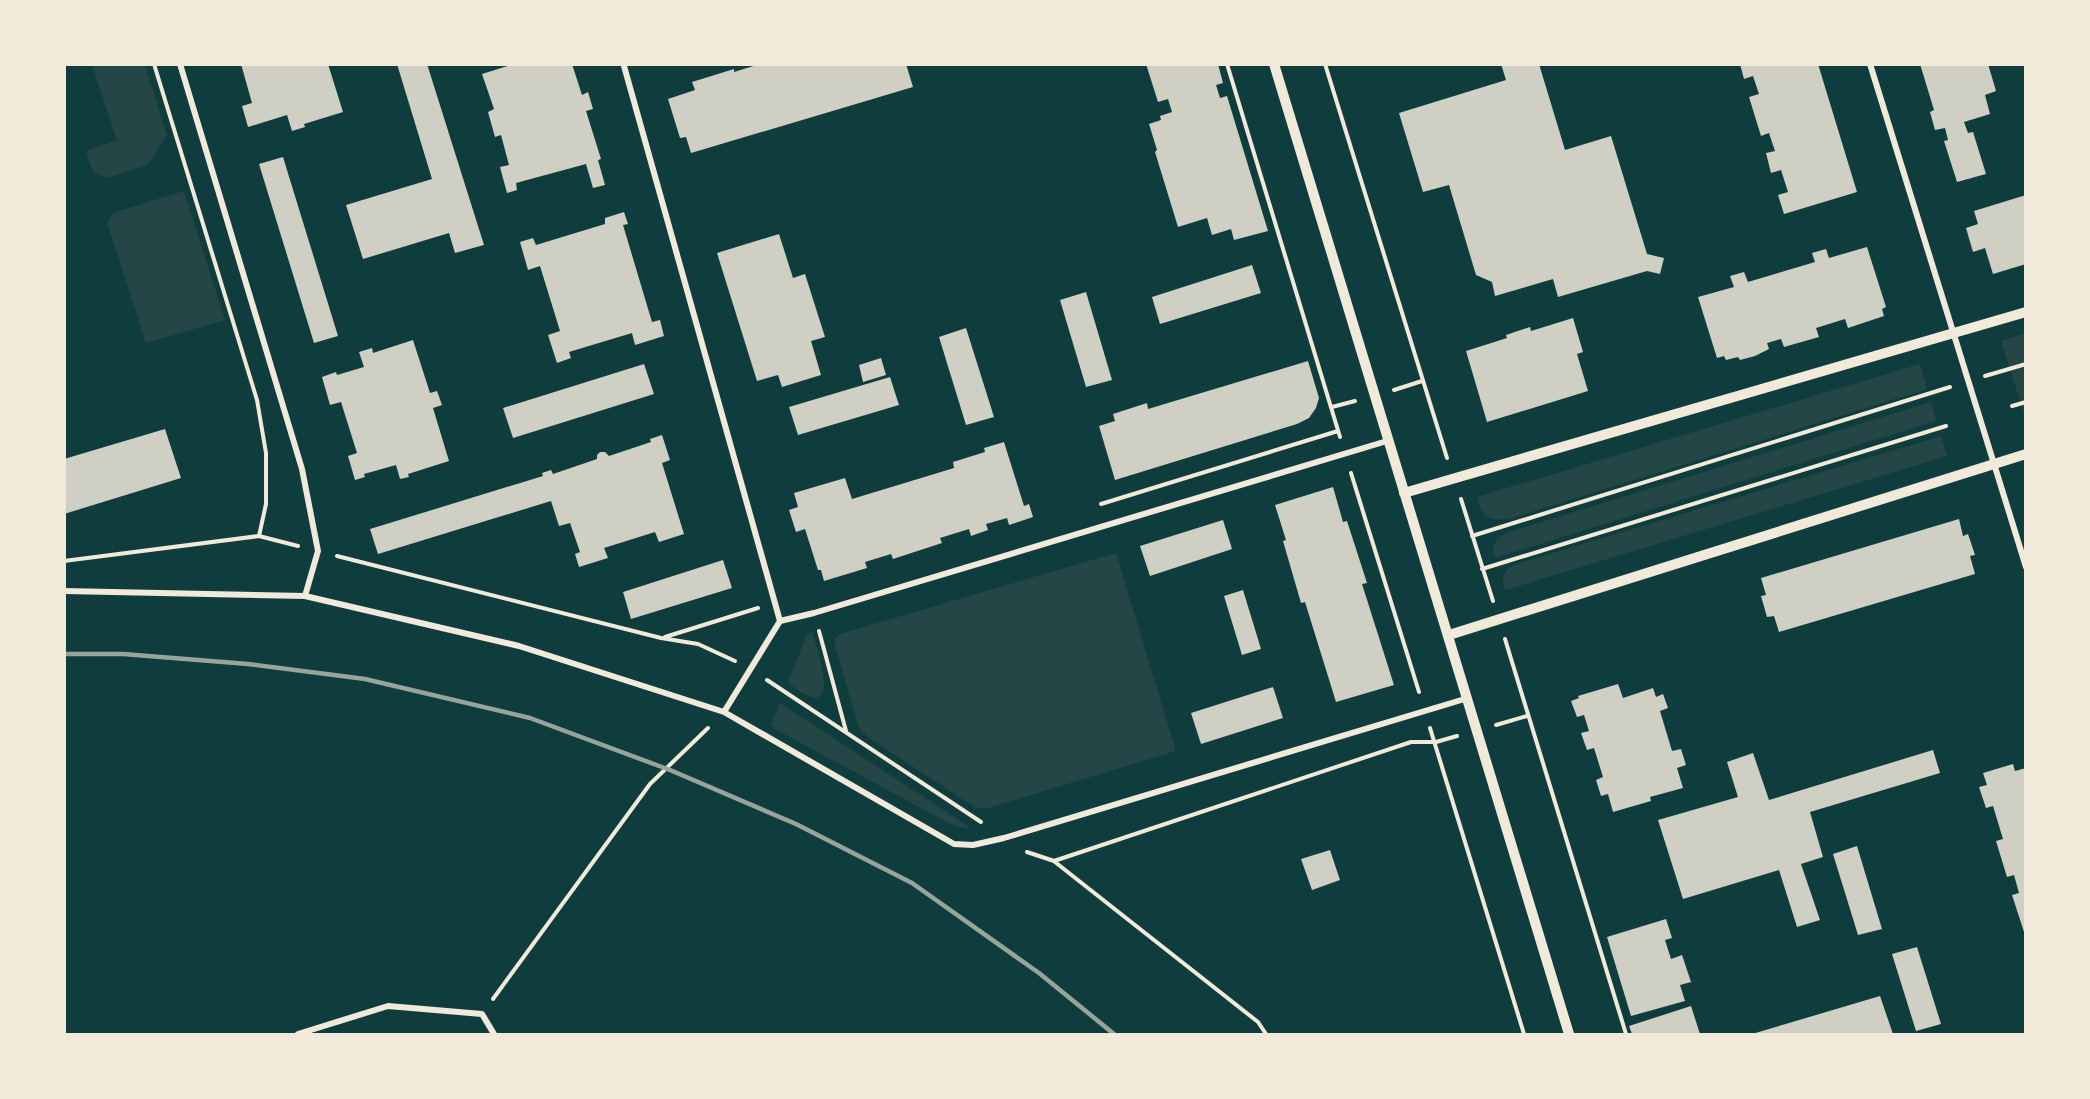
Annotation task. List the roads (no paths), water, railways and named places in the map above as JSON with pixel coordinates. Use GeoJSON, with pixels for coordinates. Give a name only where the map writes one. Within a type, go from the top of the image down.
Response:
{"type":"FeatureCollection","features":[{"type":"Feature","properties":{"kind":"street"},"geometry":{"type":"LineString","coordinates":[[180,64],[302,469],[318,551],[305,597]]}},
{"type":"Feature","properties":{"kind":"street"},"geometry":{"type":"LineString","coordinates":[[1274,64],[1569,1035]]}},
{"type":"Feature","properties":{"kind":"street"},"geometry":{"type":"LineString","coordinates":[[1870,64],[2025,567]]}},
{"type":"Feature","properties":{"kind":"street"},"geometry":{"type":"LineString","coordinates":[[626,65],[780,621],[724,712]]}},
{"type":"Feature","properties":{"kind":"street"},"geometry":{"type":"LineString","coordinates":[[1404,493],[2025,312]]}},
{"type":"Feature","properties":{"kind":"street"},"geometry":{"type":"LineString","coordinates":[[780,621],[814,613],[1387,441]]}},
{"type":"Feature","properties":{"kind":"street"},"geometry":{"type":"LineString","coordinates":[[1449,635],[2025,454]]}},
{"type":"Feature","properties":{"kind":"street"},"geometry":{"type":"LineString","coordinates":[[64,591],[305,597],[519,646],[724,712],[954,844],[973,845],[1004,838],[1468,698]]}},
{"type":"Feature","properties":{"kind":"street"},"geometry":{"type":"LineString","coordinates":[[298,1035],[388,1006],[482,1014],[494,1035]]}},
{"type":"Feature","properties":{"kind":"railway"},"geometry":{"type":"LineString","coordinates":[[64,654],[123,654],[248,664],[365,679],[530,718],[670,770],[796,824],[912,883],[1039,973],[1114,1034]]}}]}
